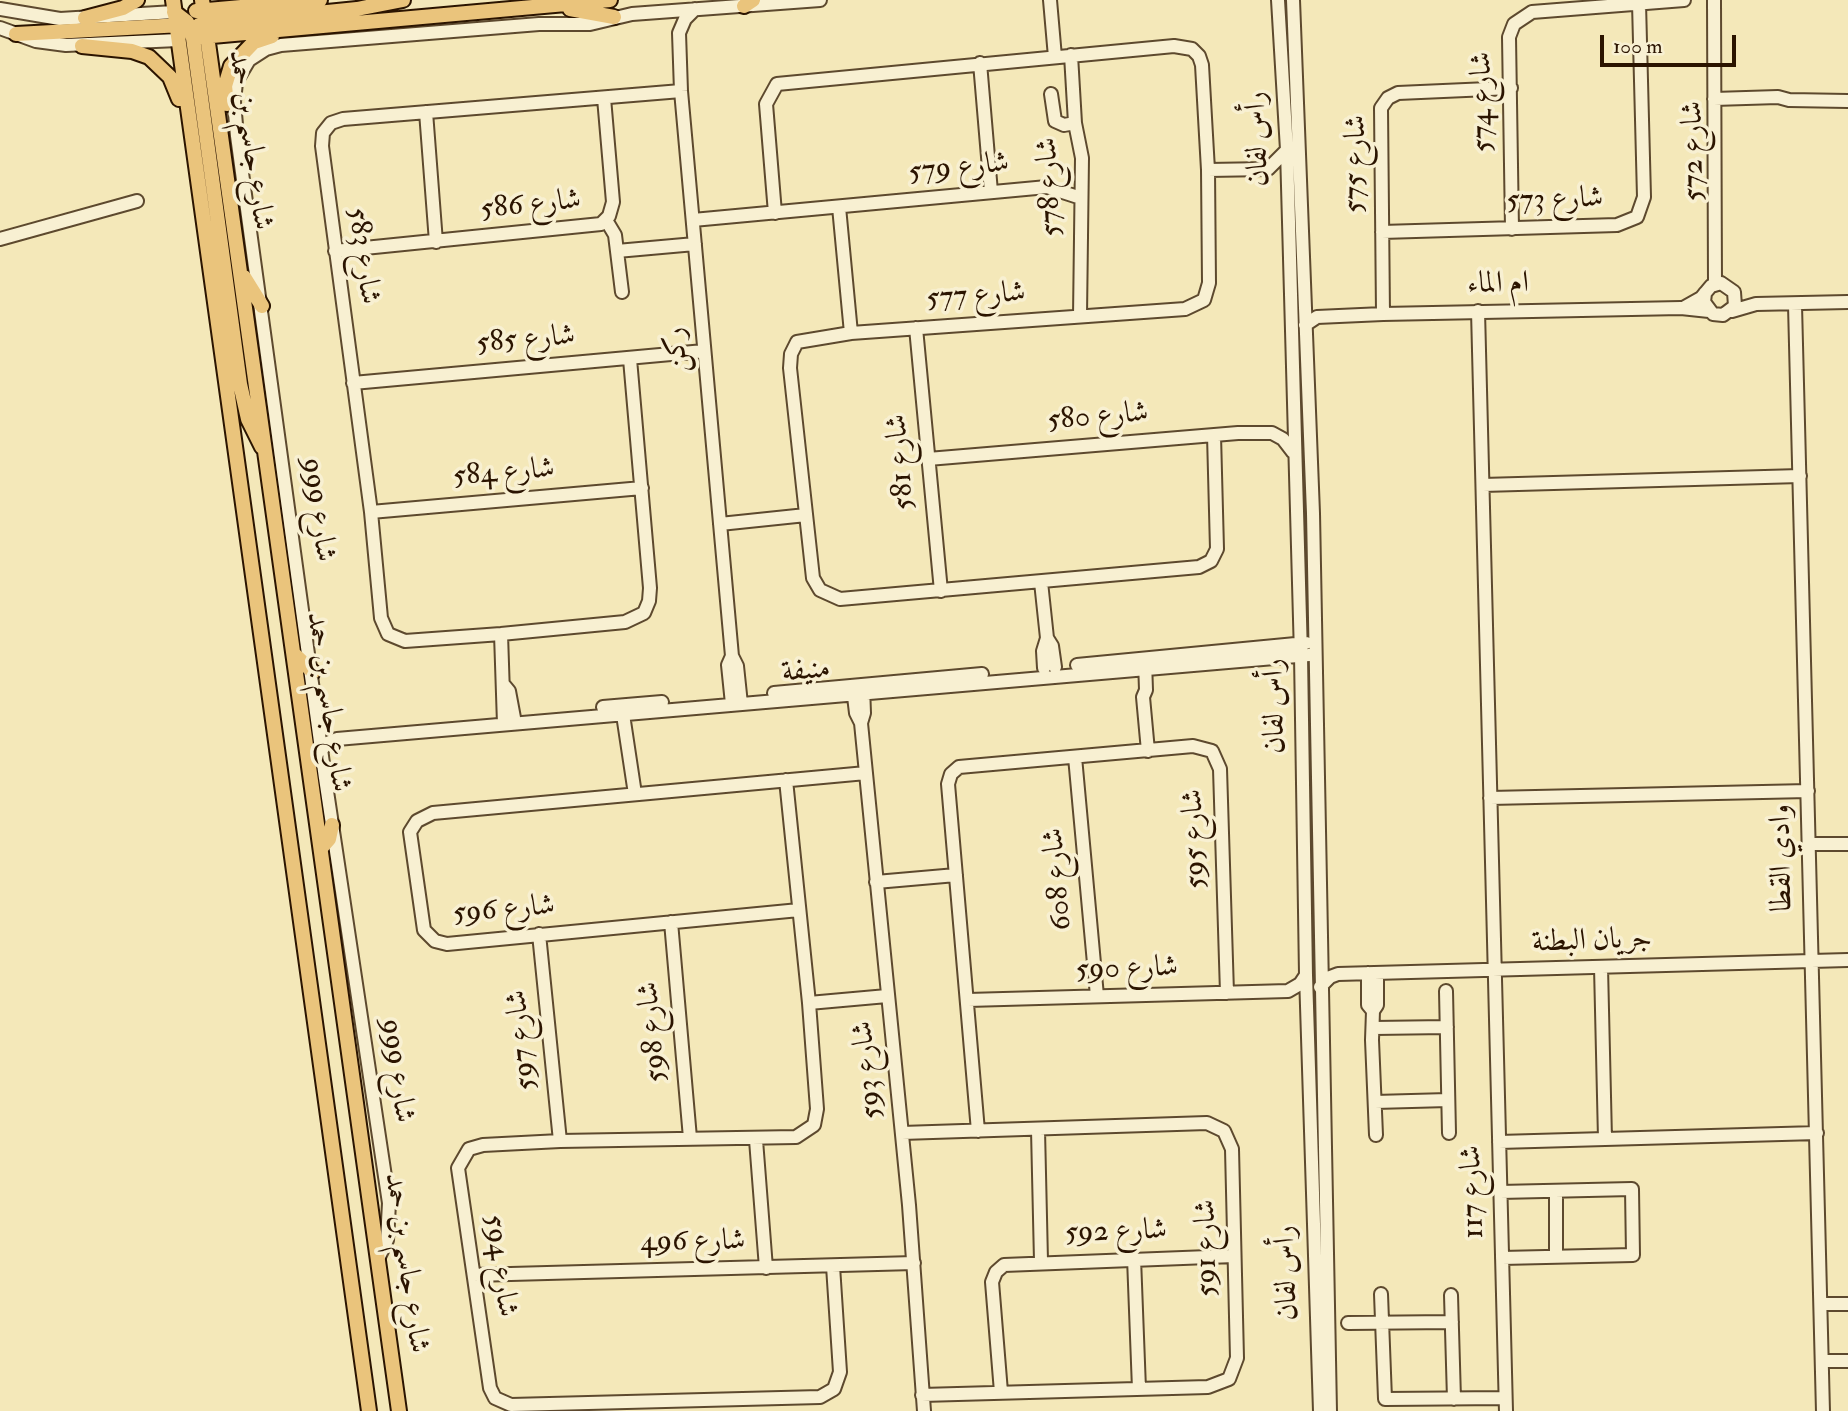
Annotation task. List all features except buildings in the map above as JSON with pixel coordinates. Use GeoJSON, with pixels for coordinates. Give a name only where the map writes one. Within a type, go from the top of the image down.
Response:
{"type":"FeatureCollection","features":[{"type":"Feature","properties":{"kind":"main road"},"geometry":{"type":"LineString","coordinates":[[85,19],[123,8],[137,0]]}},
{"type":"Feature","properties":{"kind":"main road"},"geometry":{"type":"LineString","coordinates":[[190,20],[319,0]]}},
{"type":"Feature","properties":{"kind":"main road"},"geometry":{"type":"LineString","coordinates":[[16,34],[357,9],[403,0]]}},
{"type":"Feature","properties":{"kind":"main road"},"geometry":{"type":"LineString","coordinates":[[190,20],[291,28],[610,0]]}},
{"type":"Feature","properties":{"kind":"main road"},"geometry":{"type":"LineString","coordinates":[[548,6],[614,17]]}},
{"type":"Feature","properties":{"kind":"main road"},"geometry":{"type":"LineString","coordinates":[[190,20],[240,384],[248,419],[266,454]]}},
{"type":"Feature","properties":{"kind":"main road","name":"شارع جاسم بن حمد"},"geometry":{"type":"LineString","coordinates":[[190,20],[189,122],[369,1411]]}},
{"type":"Feature","properties":{"kind":"main road","name":"شارع جاسم بن حمد"},"geometry":{"type":"LineString","coordinates":[[190,20],[222,140],[399,1411]]}},
{"type":"Feature","properties":{"kind":"main road"},"geometry":{"type":"LineString","coordinates":[[222,140],[228,117],[226,79],[231,66],[254,42],[291,28]]}},
{"type":"Feature","properties":{"kind":"main road"},"geometry":{"type":"LineString","coordinates":[[82,46],[132,51],[156,61],[170,77],[189,122]]}},
{"type":"Feature","properties":{"kind":"main road"},"geometry":{"type":"LineString","coordinates":[[240,270],[262,306]]}},
{"type":"Feature","properties":{"kind":"main road"},"geometry":{"type":"LineString","coordinates":[[294,654],[313,672]]}},
{"type":"Feature","properties":{"kind":"main road"},"geometry":{"type":"LineString","coordinates":[[321,848],[329,839],[332,825]]}},
{"type":"Feature","properties":{"kind":"street"},"geometry":{"type":"LineString","coordinates":[[614,17],[749,3],[820,0]]}},
{"type":"Feature","properties":{"kind":"street"},"geometry":{"type":"LineString","coordinates":[[1050,0],[1055,57]]}},
{"type":"Feature","properties":{"kind":"street","name":"رأس لفان"},"geometry":{"type":"LineString","coordinates":[[1278,0],[1287,149],[1293,452],[1301,649],[1306,975],[1320,1411]]}},
{"type":"Feature","properties":{"kind":"street","name":"رأس لفان"},"geometry":{"type":"LineString","coordinates":[[1293,0],[1316,649],[1319,935],[1330,1411]]}},
{"type":"Feature","properties":{"kind":"street","name":"شارع 574"},"geometry":{"type":"LineString","coordinates":[[1512,229],[1509,37],[1514,24],[1525,15],[1684,0]]}},
{"type":"Feature","properties":{"kind":"street","name":"شارع 572"},"geometry":{"type":"LineString","coordinates":[[1709,311],[1704,302],[1721,289],[1722,264],[1717,23],[1714,0]]}},
{"type":"Feature","properties":{"kind":"street","name":"شارع 573"},"geometry":{"type":"LineString","coordinates":[[1382,232],[1625,224],[1641,211],[1639,3]]}},
{"type":"Feature","properties":{"kind":"street"},"geometry":{"type":"LineString","coordinates":[[0,9],[43,18],[190,20]]}},
{"type":"Feature","properties":{"kind":"street","name":"ركن"},"geometry":{"type":"LineString","coordinates":[[695,9],[681,26],[681,91],[732,656],[737,666],[736,700]]}},
{"type":"Feature","properties":{"kind":"street"},"geometry":{"type":"LineString","coordinates":[[656,12],[669,20],[679,40]]}},
{"type":"Feature","properties":{"kind":"street","name":"شارع 999"},"geometry":{"type":"LineString","coordinates":[[378,1259],[387,1240],[389,1203],[321,751],[313,672],[234,102],[236,82],[248,60],[266,49],[281,46],[540,24],[590,24],[614,17]]}},
{"type":"Feature","properties":{"kind":"street"},"geometry":{"type":"LineString","coordinates":[[0,28],[51,43],[82,46],[190,20]]}},
{"type":"Feature","properties":{"kind":"street","name":"شارع 577"},"geometry":{"type":"LineString","coordinates":[[775,213],[766,104],[777,84],[1178,46],[1196,52],[1202,65],[1208,170],[1209,283],[1204,300],[1185,309],[851,333],[803,338],[797,342],[790,354],[813,578],[826,595],[840,599],[1186,569],[1211,561],[1217,549],[1214,435]]}},
{"type":"Feature","properties":{"kind":"street","name":"شارع 578"},"geometry":{"type":"LineString","coordinates":[[1071,55],[1075,123],[1082,158],[1080,316]]}},
{"type":"Feature","properties":{"kind":"street"},"geometry":{"type":"LineString","coordinates":[[980,64],[991,192]]}},
{"type":"Feature","properties":{"kind":"street","name":"شارع 575"},"geometry":{"type":"LineString","coordinates":[[1383,314],[1379,119],[1384,103],[1398,93],[1511,88]]}},
{"type":"Feature","properties":{"kind":"street","name":"شارع 583"},"geometry":{"type":"LineString","coordinates":[[630,359],[650,595],[644,613],[625,622],[501,634],[405,640],[388,634],[381,618],[370,512],[321,139],[326,127],[343,119],[681,91]]}},
{"type":"Feature","properties":{"kind":"street"},"geometry":{"type":"LineString","coordinates":[[1051,94],[1055,121],[1064,125],[1075,123]]}},
{"type":"Feature","properties":{"kind":"street","name":"شارع 586"},"geometry":{"type":"LineString","coordinates":[[335,251],[594,227],[606,220],[613,202],[604,97]]}},
{"type":"Feature","properties":{"kind":"street"},"geometry":{"type":"LineString","coordinates":[[1717,102],[1848,102]]}},
{"type":"Feature","properties":{"kind":"street"},"geometry":{"type":"LineString","coordinates":[[426,112],[436,242]]}},
{"type":"Feature","properties":{"kind":"street"},"geometry":{"type":"LineString","coordinates":[[1208,170],[1268,169],[1287,149]]}},
{"type":"Feature","properties":{"kind":"street"},"geometry":{"type":"LineString","coordinates":[[1268,169],[1287,190]]}},
{"type":"Feature","properties":{"kind":"street","name":"شارع 579"},"geometry":{"type":"LineString","coordinates":[[693,220],[1047,187],[1082,198]]}},
{"type":"Feature","properties":{"kind":"street"},"geometry":{"type":"LineString","coordinates":[[0,239],[137,201]]}},
{"type":"Feature","properties":{"kind":"street"},"geometry":{"type":"LineString","coordinates":[[839,207],[851,333]]}},
{"type":"Feature","properties":{"kind":"street"},"geometry":{"type":"LineString","coordinates":[[606,220],[613,231],[622,292]]}},
{"type":"Feature","properties":{"kind":"street"},"geometry":{"type":"LineString","coordinates":[[617,251],[695,244]]}},
{"type":"Feature","properties":{"kind":"street"},"geometry":{"type":"LineString","coordinates":[[1721,289],[1756,304]]}},
{"type":"Feature","properties":{"kind":"street"},"geometry":{"type":"LineString","coordinates":[[1681,308],[1721,289]]}},
{"type":"Feature","properties":{"kind":"street"},"geometry":{"type":"LineString","coordinates":[[1721,289],[1732,311],[1756,304],[1848,302]]}},
{"type":"Feature","properties":{"kind":"street"},"geometry":{"type":"LineString","coordinates":[[1304,305],[1317,317],[1305,325]]}},
{"type":"Feature","properties":{"kind":"street","name":"وادي القطا"},"geometry":{"type":"LineString","coordinates":[[1795,305],[1823,1411]]}},
{"type":"Feature","properties":{"kind":"street","name":"ام الماء"},"geometry":{"type":"LineString","coordinates":[[1317,317],[1681,308],[1723,315],[1732,311]]}},
{"type":"Feature","properties":{"kind":"street","name":"شارع 117"},"geometry":{"type":"LineString","coordinates":[[1478,311],[1505,1405]]}},
{"type":"Feature","properties":{"kind":"street","name":"شارع 581"},"geometry":{"type":"LineString","coordinates":[[916,328],[941,591]]}},
{"type":"Feature","properties":{"kind":"street","name":"شارع 585"},"geometry":{"type":"LineString","coordinates":[[353,383],[704,351]]}},
{"type":"Feature","properties":{"kind":"street"},"geometry":{"type":"LineString","coordinates":[[1292,411],[1284,424],[1272,433],[1283,439],[1293,452]]}},
{"type":"Feature","properties":{"kind":"street","name":"شارع 580"},"geometry":{"type":"LineString","coordinates":[[928,459],[1214,435],[1272,433]]}},
{"type":"Feature","properties":{"kind":"street"},"geometry":{"type":"LineString","coordinates":[[1483,485],[1800,476]]}},
{"type":"Feature","properties":{"kind":"street","name":"شارع 584"},"geometry":{"type":"LineString","coordinates":[[370,512],[642,488]]}},
{"type":"Feature","properties":{"kind":"street"},"geometry":{"type":"LineString","coordinates":[[720,524],[806,515]]}},
{"type":"Feature","properties":{"kind":"street"},"geometry":{"type":"LineString","coordinates":[[1041,582],[1047,638],[1052,646],[1050,668]]}},
{"type":"Feature","properties":{"kind":"street"},"geometry":{"type":"LineString","coordinates":[[501,634],[505,685],[509,691],[509,720]]}},
{"type":"Feature","properties":{"kind":"street","name":"منيفة"},"geometry":{"type":"LineString","coordinates":[[321,751],[327,743],[337,739],[509,720],[1316,649]]}},
{"type":"Feature","properties":{"kind":"street"},"geometry":{"type":"LineString","coordinates":[[1141,664],[1148,751]]}},
{"type":"Feature","properties":{"kind":"street","name":"منيفة"},"geometry":{"type":"LineString","coordinates":[[858,690],[1050,668],[1141,664]]}},
{"type":"Feature","properties":{"kind":"street","name":"شارع 593"},"geometry":{"type":"LineString","coordinates":[[858,690],[864,713],[861,723],[914,1263],[924,1411]]}},
{"type":"Feature","properties":{"kind":"street"},"geometry":{"type":"LineString","coordinates":[[627,709],[633,743],[630,750],[635,794]]}},
{"type":"Feature","properties":{"kind":"street","name":"منيفة"},"geometry":{"type":"LineString","coordinates":[[318,726],[332,732],[509,720]]}},
{"type":"Feature","properties":{"kind":"street","name":"شارع 595"},"geometry":{"type":"LineString","coordinates":[[978,1131],[948,784],[955,770],[969,765],[1198,746],[1212,751],[1220,764],[1227,993]]}},
{"type":"Feature","properties":{"kind":"street","name":"شارع 608"},"geometry":{"type":"LineString","coordinates":[[1074,757],[1097,996]]}},
{"type":"Feature","properties":{"kind":"street","name":"شارع 596"},"geometry":{"type":"LineString","coordinates":[[799,910],[447,944],[430,938],[423,924],[410,838],[413,826],[422,817],[433,813],[866,773]]}},
{"type":"Feature","properties":{"kind":"street","name":"شارع 594"},"geometry":{"type":"LineString","coordinates":[[786,780],[809,1003],[816,1120],[801,1135],[756,1139],[690,1138],[483,1145],[464,1154],[458,1168],[490,1388],[495,1398],[505,1404],[814,1399],[834,1389],[840,1373],[833,1266]]}},
{"type":"Feature","properties":{"kind":"street"},"geometry":{"type":"LineString","coordinates":[[1490,798],[1808,791]]}},
{"type":"Feature","properties":{"kind":"street"},"geometry":{"type":"LineString","coordinates":[[1809,844],[1848,844]]}},
{"type":"Feature","properties":{"kind":"street"},"geometry":{"type":"LineString","coordinates":[[876,882],[957,875]]}},
{"type":"Feature","properties":{"kind":"street","name":"شارع 598"},"geometry":{"type":"LineString","coordinates":[[671,922],[690,1138]]}},
{"type":"Feature","properties":{"kind":"street","name":"شارع 597"},"geometry":{"type":"LineString","coordinates":[[539,934],[560,1141]]}},
{"type":"Feature","properties":{"kind":"street"},"geometry":{"type":"LineString","coordinates":[[1305,935],[1319,935]]}},
{"type":"Feature","properties":{"kind":"street","name":"جريان البطنة"},"geometry":{"type":"LineString","coordinates":[[1338,974],[1848,960]]}},
{"type":"Feature","properties":{"kind":"street"},"geometry":{"type":"LineString","coordinates":[[1320,963],[1338,974]]}},
{"type":"Feature","properties":{"kind":"street"},"geometry":{"type":"LineString","coordinates":[[1601,967],[1605,1139]]}},
{"type":"Feature","properties":{"kind":"street"},"geometry":{"type":"LineString","coordinates":[[1373,973],[1368,1005],[1373,1011],[1376,1135]]}},
{"type":"Feature","properties":{"kind":"street"},"geometry":{"type":"LineString","coordinates":[[1320,987],[1330,977],[1338,974]]}},
{"type":"Feature","properties":{"kind":"street"},"geometry":{"type":"LineString","coordinates":[[1306,975],[1300,984],[1288,991],[1300,998],[1307,1010]]}},
{"type":"Feature","properties":{"kind":"street","name":"شارع 590"},"geometry":{"type":"LineString","coordinates":[[968,1000],[1288,991]]}},
{"type":"Feature","properties":{"kind":"street"},"geometry":{"type":"LineString","coordinates":[[1446,991],[1449,1133]]}},
{"type":"Feature","properties":{"kind":"street"},"geometry":{"type":"LineString","coordinates":[[809,1003],[887,996]]}},
{"type":"Feature","properties":{"kind":"street"},"geometry":{"type":"LineString","coordinates":[[1374,1028],[1447,1027]]}},
{"type":"Feature","properties":{"kind":"street"},"geometry":{"type":"LineString","coordinates":[[1375,1102],[1448,1100]]}},
{"type":"Feature","properties":{"kind":"street","name":"شارع 591"},"geometry":{"type":"LineString","coordinates":[[902,1133],[1200,1123],[1219,1127],[1228,1136],[1232,1149],[1237,1358],[1233,1373],[1215,1387],[922,1395]]}},
{"type":"Feature","properties":{"kind":"street","name":"شارع 592"},"geometry":{"type":"LineString","coordinates":[[1038,1130],[1041,1261]]}},
{"type":"Feature","properties":{"kind":"street"},"geometry":{"type":"LineString","coordinates":[[1499,1142],[1817,1133]]}},
{"type":"Feature","properties":{"kind":"street"},"geometry":{"type":"LineString","coordinates":[[756,1139],[766,1268]]}},
{"type":"Feature","properties":{"kind":"street"},"geometry":{"type":"LineString","coordinates":[[1500,1192],[1632,1189],[1633,1255],[1502,1258]]}},
{"type":"Feature","properties":{"kind":"street"},"geometry":{"type":"LineString","coordinates":[[1556,1191],[1556,1256]]}},
{"type":"Feature","properties":{"kind":"street","name":"شارع 592"},"geometry":{"type":"LineString","coordinates":[[1001,1392],[993,1276],[999,1268],[1009,1263],[1041,1261],[1234,1256]]}},
{"type":"Feature","properties":{"kind":"street"},"geometry":{"type":"LineString","coordinates":[[1135,1258],[1139,1389]]}},
{"type":"Feature","properties":{"kind":"street","name":"شارع 496"},"geometry":{"type":"LineString","coordinates":[[474,1275],[914,1263]]}},
{"type":"Feature","properties":{"kind":"street"},"geometry":{"type":"LineString","coordinates":[[1381,1294],[1385,1399],[1454,1399],[1505,1405]]}},
{"type":"Feature","properties":{"kind":"street"},"geometry":{"type":"LineString","coordinates":[[1451,1295],[1454,1399]]}},
{"type":"Feature","properties":{"kind":"street"},"geometry":{"type":"LineString","coordinates":[[1821,1304],[1848,1304]]}},
{"type":"Feature","properties":{"kind":"street"},"geometry":{"type":"LineString","coordinates":[[1348,1323],[1452,1322]]}},
{"type":"Feature","properties":{"kind":"street"},"geometry":{"type":"LineString","coordinates":[[1823,1362],[1848,1361]]}}]}
